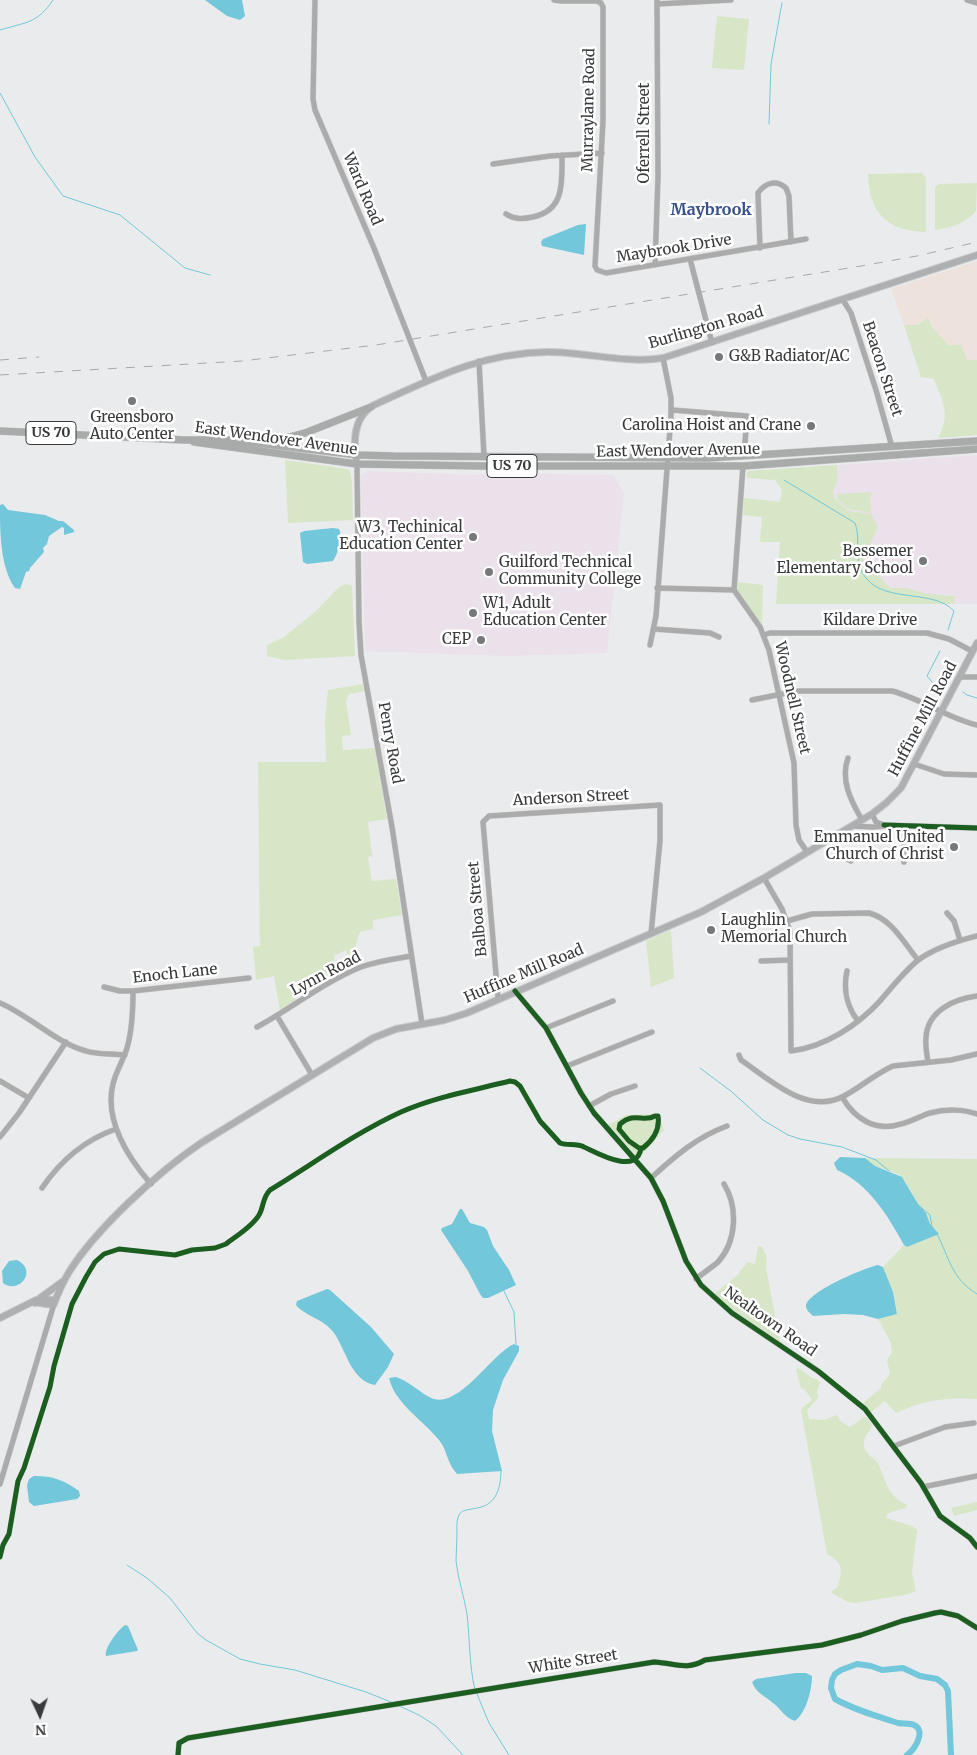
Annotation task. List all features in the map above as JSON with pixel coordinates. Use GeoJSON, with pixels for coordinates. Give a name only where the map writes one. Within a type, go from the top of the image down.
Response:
{"type":"FeatureCollection","features":[{"type":"Feature","properties":{"kind":"highway"},"geometry":{"type":"LineString","coordinates":[[230,440],[274,440],[297,436],[371,407]]}},
{"type":"Feature","properties":{"kind":"highway","name":"US 70"},"geometry":{"type":"LineString","coordinates":[[0,431],[184,440]]}},
{"type":"Feature","properties":{"kind":"highway","name":"East Wendover Avenue"},"geometry":{"type":"LineString","coordinates":[[184,440],[230,440],[357,455],[709,458],[977,441]]}},
{"type":"Feature","properties":{"kind":"highway","name":"East Wendover Avenue"},"geometry":{"type":"LineString","coordinates":[[184,440],[207,445],[357,464],[482,466],[743,466],[955,450],[977,450]]}},
{"type":"Feature","properties":{"kind":"highway"},"geometry":{"type":"LineString","coordinates":[[432,465],[444,461],[476,461],[484,456]]}},
{"type":"Feature","properties":{"kind":"highway"},"geometry":{"type":"LineString","coordinates":[[482,466],[488,461],[540,460],[554,456]]}},
{"type":"Feature","properties":{"kind":"main road","name":"Burlington Road"},"geometry":{"type":"LineString","coordinates":[[357,464],[357,428],[365,412],[382,401],[457,368],[504,355],[551,352],[628,360],[663,358],[977,256]]}},
{"type":"Feature","properties":{"kind":"main road","name":"Burlington Road"},"geometry":{"type":"LineString","coordinates":[[357,455],[362,424],[370,410],[382,401]]}},
{"type":"Feature","properties":{"kind":"main road","name":"Huffine Mill Road"},"geometry":{"type":"LineString","coordinates":[[54,1304],[65,1279],[84,1251],[151,1184],[199,1145],[373,1038],[396,1029],[445,1020],[467,1012],[701,912],[764,878],[872,814],[900,788],[942,712],[977,642]]}},
{"type":"Feature","properties":{"kind":"main road"},"geometry":{"type":"LineString","coordinates":[[0,1318],[51,1291],[65,1279]]}},
{"type":"Feature","properties":{"kind":"main road"},"geometry":{"type":"LineString","coordinates":[[36,1300],[48,1299],[52,1300],[54,1304]]}},
{"type":"Feature","properties":{"kind":"main road"},"geometry":{"type":"LineString","coordinates":[[29,1304],[54,1304]]}},
{"type":"Feature","properties":{"kind":"street","name":"Ward Road"},"geometry":{"type":"LineString","coordinates":[[315,0],[314,99],[317,118],[374,248],[426,381]]}},
{"type":"Feature","properties":{"kind":"street","name":"Murraylane Road"},"geometry":{"type":"LineString","coordinates":[[554,0],[561,2],[597,1],[603,7],[602,153],[595,266]]}},
{"type":"Feature","properties":{"kind":"street"},"geometry":{"type":"LineString","coordinates":[[657,2],[731,0]]}},
{"type":"Feature","properties":{"kind":"street"},"geometry":{"type":"LineString","coordinates":[[967,0],[977,3]]}},
{"type":"Feature","properties":{"kind":"street","name":"Oferrell Street"},"geometry":{"type":"LineString","coordinates":[[655,265],[658,176],[657,2]]}},
{"type":"Feature","properties":{"kind":"street"},"geometry":{"type":"LineString","coordinates":[[493,164],[562,155],[602,153]]}},
{"type":"Feature","properties":{"kind":"street"},"geometry":{"type":"LineString","coordinates":[[506,214],[514,219],[531,218],[546,214],[552,209],[560,192],[562,155]]}},
{"type":"Feature","properties":{"kind":"street"},"geometry":{"type":"LineString","coordinates":[[760,248],[758,193],[762,187],[775,182],[786,188],[789,196],[791,242]]}},
{"type":"Feature","properties":{"kind":"street","name":"Maybrook Drive"},"geometry":{"type":"LineString","coordinates":[[595,266],[597,270],[606,273],[806,239]]}},
{"type":"Feature","properties":{"kind":"street"},"geometry":{"type":"LineString","coordinates":[[690,260],[712,343]]}},
{"type":"Feature","properties":{"kind":"street","name":"Beacon Street"},"geometry":{"type":"LineString","coordinates":[[843,300],[851,313],[892,447]]}},
{"type":"Feature","properties":{"kind":"street"},"geometry":{"type":"LineString","coordinates":[[650,646],[656,616],[672,410],[663,358]]}},
{"type":"Feature","properties":{"kind":"street"},"geometry":{"type":"LineString","coordinates":[[480,361],[484,456]]}},
{"type":"Feature","properties":{"kind":"street"},"geometry":{"type":"LineString","coordinates":[[672,410],[747,416],[744,456]]}},
{"type":"Feature","properties":{"kind":"street","name":"Penry Road"},"geometry":{"type":"LineString","coordinates":[[357,464],[361,655],[391,820],[422,1024]]}},
{"type":"Feature","properties":{"kind":"street"},"geometry":{"type":"LineString","coordinates":[[657,588],[734,590],[743,466]]}},
{"type":"Feature","properties":{"kind":"street","name":"Woodnell Street"},"geometry":{"type":"LineString","coordinates":[[734,590],[764,635],[769,650],[794,763],[796,825],[799,840],[806,852]]}},
{"type":"Feature","properties":{"kind":"street"},"geometry":{"type":"LineString","coordinates":[[654,630],[710,633],[719,638]]}},
{"type":"Feature","properties":{"kind":"street","name":"Kildare Drive"},"geometry":{"type":"LineString","coordinates":[[764,635],[770,633],[927,633],[949,639],[972,651]]}},
{"type":"Feature","properties":{"kind":"street"},"geometry":{"type":"LineString","coordinates":[[960,676],[977,677]]}},
{"type":"Feature","properties":{"kind":"street"},"geometry":{"type":"LineString","coordinates":[[752,700],[797,691],[892,691],[903,694],[963,722],[977,725]]}},
{"type":"Feature","properties":{"kind":"street"},"geometry":{"type":"LineString","coordinates":[[848,758],[845,766],[845,782],[849,796],[862,820]]}},
{"type":"Feature","properties":{"kind":"street"},"geometry":{"type":"LineString","coordinates":[[914,764],[944,774],[977,775]]}},
{"type":"Feature","properties":{"kind":"street","name":"Anderson Street"},"geometry":{"type":"LineString","coordinates":[[485,818],[498,814],[660,805],[660,841],[651,934]]}},
{"type":"Feature","properties":{"kind":"street"},"geometry":{"type":"LineString","coordinates":[[872,814],[876,822],[884,826]]}},
{"type":"Feature","properties":{"kind":"street","name":"Balboa Street"},"geometry":{"type":"LineString","coordinates":[[485,818],[483,822],[498,998]]}},
{"type":"Feature","properties":{"kind":"street"},"geometry":{"type":"LineString","coordinates":[[851,826],[977,828]]}},
{"type":"Feature","properties":{"kind":"street"},"geometry":{"type":"LineString","coordinates":[[904,826],[904,862]]}},
{"type":"Feature","properties":{"kind":"street"},"geometry":{"type":"LineString","coordinates":[[832,838],[843,857],[851,861]]}},
{"type":"Feature","properties":{"kind":"street"},"geometry":{"type":"LineString","coordinates":[[764,878],[782,909],[790,931],[792,1051],[814,1047],[858,1021],[881,1000],[897,980],[918,960],[960,940],[977,936]]}},
{"type":"Feature","properties":{"kind":"street"},"geometry":{"type":"LineString","coordinates":[[947,913],[954,921],[960,940]]}},
{"type":"Feature","properties":{"kind":"street"},"geometry":{"type":"LineString","coordinates":[[787,921],[812,914],[869,914],[878,916],[886,920],[918,960]]}},
{"type":"Feature","properties":{"kind":"street","name":"Lynn Road"},"geometry":{"type":"LineString","coordinates":[[257,1028],[311,993],[362,967],[380,961],[411,956]]}},
{"type":"Feature","properties":{"kind":"street"},"geometry":{"type":"LineString","coordinates":[[761,960],[790,960]]}},
{"type":"Feature","properties":{"kind":"street"},"geometry":{"type":"LineString","coordinates":[[847,971],[849,1006],[858,1021]]}},
{"type":"Feature","properties":{"kind":"street","name":"Enoch Lane"},"geometry":{"type":"LineString","coordinates":[[104,987],[133,992],[249,978]]}},
{"type":"Feature","properties":{"kind":"street","name":"Nealtown Road"},"geometry":{"type":"LineString","coordinates":[[515,991],[546,1028],[589,1106],[651,1178],[663,1201],[686,1261],[696,1279],[706,1291],[727,1309],[818,1371],[857,1402],[873,1418],[894,1446],[923,1487],[940,1516],[970,1538],[977,1547]]}},
{"type":"Feature","properties":{"kind":"street"},"geometry":{"type":"LineString","coordinates":[[133,992],[130,1034],[125,1055],[112,1088],[112,1111],[116,1129],[129,1155],[151,1184]]}},
{"type":"Feature","properties":{"kind":"street"},"geometry":{"type":"LineString","coordinates":[[928,1062],[925,1040],[928,1025],[933,1018],[956,1000],[977,996]]}},
{"type":"Feature","properties":{"kind":"street"},"geometry":{"type":"LineString","coordinates":[[546,1028],[613,1000]]}},
{"type":"Feature","properties":{"kind":"street"},"geometry":{"type":"LineString","coordinates":[[0,1003],[20,1013],[66,1042],[85,1051],[125,1055]]}},
{"type":"Feature","properties":{"kind":"street"},"geometry":{"type":"LineString","coordinates":[[277,1016],[312,1075]]}},
{"type":"Feature","properties":{"kind":"street"},"geometry":{"type":"LineString","coordinates":[[567,1066],[652,1032]]}},
{"type":"Feature","properties":{"kind":"street"},"geometry":{"type":"LineString","coordinates":[[0,1137],[29,1098],[66,1042]]}},
{"type":"Feature","properties":{"kind":"street"},"geometry":{"type":"LineString","coordinates":[[739,1055],[741,1060],[790,1093],[799,1098],[820,1102],[842,1097],[893,1066],[964,1058],[977,1054]]}},
{"type":"Feature","properties":{"kind":"street"},"geometry":{"type":"LineString","coordinates":[[0,1081],[29,1098]]}},
{"type":"Feature","properties":{"kind":"street"},"geometry":{"type":"LineString","coordinates":[[589,1106],[611,1094],[635,1086]]}},
{"type":"Feature","properties":{"kind":"street"},"geometry":{"type":"LineString","coordinates":[[842,1097],[847,1106],[864,1122],[880,1126],[888,1127],[901,1124],[940,1112],[962,1110],[977,1114]]}},
{"type":"Feature","properties":{"kind":"street"},"geometry":{"type":"LineString","coordinates":[[651,1178],[689,1145],[727,1126]]}},
{"type":"Feature","properties":{"kind":"street"},"geometry":{"type":"LineString","coordinates":[[42,1188],[57,1167],[75,1151],[97,1137],[116,1129]]}},
{"type":"Feature","properties":{"kind":"street"},"geometry":{"type":"LineString","coordinates":[[696,1279],[718,1261],[731,1239],[733,1218],[731,1200],[724,1184]]}},
{"type":"Feature","properties":{"kind":"street"},"geometry":{"type":"LineString","coordinates":[[0,1484],[54,1304]]}},
{"type":"Feature","properties":{"kind":"street"},"geometry":{"type":"LineString","coordinates":[[894,1446],[945,1426],[974,1423]]}},
{"type":"Feature","properties":{"kind":"street"},"geometry":{"type":"LineString","coordinates":[[923,1487],[977,1476]]}},
{"type":"Feature","properties":{"kind":"street"},"geometry":{"type":"LineString","coordinates":[[970,1538],[977,1535]]}},
{"type":"Feature","properties":{"kind":"street","name":"White Street"},"geometry":{"type":"LineString","coordinates":[[178,1755],[179,1743],[188,1738],[654,1662],[667,1662],[684,1667],[705,1660],[822,1645],[934,1612],[958,1616],[977,1628]]}},
{"type":"Feature","properties":{"kind":"shaded area"},"geometry":{"type":"Polygon","coordinates":[[[977,261],[977,360],[967,360],[948,345],[923,320],[917,325],[904,325],[891,289],[977,261]]]}},
{"type":"Feature","properties":{"kind":"shaded area"},"geometry":{"type":"Polygon","coordinates":[[[977,455],[977,604],[954,604],[954,596],[928,594],[906,588],[890,588],[870,566],[867,556],[869,545],[877,527],[849,511],[834,498],[833,491],[838,480],[837,465],[977,455]]]}},
{"type":"Feature","properties":{"kind":"shaded area","name":"Guilford Technical Community College"},"geometry":{"type":"Polygon","coordinates":[[[366,471],[476,475],[492,473],[613,475],[624,493],[607,653],[506,656],[365,651],[361,476],[366,471]]]}},
{"type":"Feature","properties":{"kind":"green space"},"geometry":{"type":"Polygon","coordinates":[[[717,16],[749,19],[744,70],[712,68],[717,16]]]}},
{"type":"Feature","properties":{"kind":"green space"},"geometry":{"type":"Polygon","coordinates":[[[922,173],[926,178],[926,232],[901,228],[883,217],[872,199],[868,174],[922,173]]]}},
{"type":"Feature","properties":{"kind":"green space"},"geometry":{"type":"Polygon","coordinates":[[[977,183],[976,211],[968,219],[958,224],[935,230],[935,187],[939,184],[977,183]]]}},
{"type":"Feature","properties":{"kind":"green space"},"geometry":{"type":"Polygon","coordinates":[[[928,318],[931,326],[948,345],[961,345],[967,360],[977,360],[977,435],[938,438],[945,415],[943,402],[934,379],[921,377],[904,325],[917,325],[928,318]]]}},
{"type":"Feature","properties":{"kind":"green space"},"geometry":{"type":"Polygon","coordinates":[[[285,460],[350,471],[353,520],[288,523],[285,460]]]}},
{"type":"Feature","properties":{"kind":"green space"},"geometry":{"type":"Polygon","coordinates":[[[837,465],[838,480],[833,491],[834,498],[849,511],[871,514],[878,527],[868,554],[869,560],[876,572],[890,588],[906,588],[928,594],[955,596],[954,604],[776,604],[780,542],[760,542],[762,517],[743,515],[744,498],[780,502],[782,490],[775,480],[747,478],[747,472],[837,465]]]}},
{"type":"Feature","properties":{"kind":"green space"},"geometry":{"type":"Polygon","coordinates":[[[872,492],[870,498],[871,513],[849,509],[837,499],[837,494],[872,492]]]}},
{"type":"Feature","properties":{"kind":"green space"},"geometry":{"type":"Polygon","coordinates":[[[737,582],[763,585],[762,625],[738,593],[737,582]]]}},
{"type":"Feature","properties":{"kind":"green space"},"geometry":{"type":"Polygon","coordinates":[[[346,584],[352,586],[355,656],[285,660],[267,656],[267,645],[284,637],[316,611],[339,587],[346,584]]]}},
{"type":"Feature","properties":{"kind":"green space"},"geometry":{"type":"Polygon","coordinates":[[[363,684],[365,691],[349,694],[346,701],[351,735],[342,736],[343,750],[375,748],[387,819],[368,822],[372,856],[368,857],[372,881],[396,879],[402,915],[373,920],[373,929],[360,932],[358,936],[356,949],[357,967],[353,968],[346,950],[334,956],[337,976],[309,992],[300,979],[289,987],[297,1000],[280,1010],[274,976],[256,980],[253,947],[260,946],[258,762],[326,762],[325,721],[328,690],[363,684]]]}},
{"type":"Feature","properties":{"kind":"green space"},"geometry":{"type":"Polygon","coordinates":[[[671,930],[674,978],[651,987],[646,941],[671,930]]]}},
{"type":"Feature","properties":{"kind":"green space"},"geometry":{"type":"Polygon","coordinates":[[[659,1114],[664,1130],[639,1158],[608,1125],[626,1115],[659,1114]]]}},
{"type":"Feature","properties":{"kind":"green space"},"geometry":{"type":"Polygon","coordinates":[[[865,1158],[977,1159],[977,1399],[935,1400],[896,1413],[885,1401],[871,1412],[863,1403],[881,1388],[881,1385],[890,1374],[887,1360],[892,1352],[891,1343],[878,1319],[897,1314],[894,1296],[883,1267],[904,1245],[907,1247],[939,1234],[930,1224],[926,1213],[918,1204],[905,1181],[898,1174],[875,1166],[865,1158]]]}},
{"type":"Feature","properties":{"kind":"green space"},"geometry":{"type":"Polygon","coordinates":[[[758,1246],[762,1247],[767,1257],[766,1268],[780,1342],[732,1309],[714,1294],[739,1274],[748,1262],[755,1264],[758,1246]]]}},
{"type":"Feature","properties":{"kind":"green space"},"geometry":{"type":"Polygon","coordinates":[[[798,1368],[820,1383],[817,1391],[818,1398],[807,1410],[809,1419],[824,1420],[837,1415],[840,1421],[850,1427],[864,1417],[868,1418],[872,1424],[865,1438],[865,1450],[878,1463],[891,1492],[897,1499],[907,1505],[905,1508],[888,1513],[886,1518],[912,1526],[917,1530],[912,1573],[916,1591],[904,1595],[855,1603],[848,1602],[832,1593],[837,1588],[841,1568],[833,1557],[827,1554],[801,1409],[812,1400],[805,1390],[801,1388],[796,1369],[798,1368]]]}},
{"type":"Feature","properties":{"kind":"green space"},"geometry":{"type":"Polygon","coordinates":[[[977,1502],[977,1510],[954,1516],[951,1508],[977,1502]]]}},
{"type":"Feature","properties":{"kind":"water"},"geometry":{"type":"Polygon","coordinates":[[[205,0],[242,0],[245,16],[240,20],[227,16],[205,0]]]}},
{"type":"Feature","properties":{"kind":"water"},"geometry":{"type":"Polygon","coordinates":[[[586,224],[584,255],[542,246],[541,242],[543,239],[578,225],[586,224]]]}},
{"type":"Feature","properties":{"kind":"water"},"geometry":{"type":"Polygon","coordinates":[[[3,504],[8,510],[45,515],[63,521],[74,530],[74,532],[64,535],[64,528],[62,527],[49,536],[47,544],[43,548],[44,552],[29,571],[26,572],[20,589],[15,588],[6,570],[0,515],[0,505],[3,504]]]}},
{"type":"Feature","properties":{"kind":"water"},"geometry":{"type":"Polygon","coordinates":[[[333,528],[339,529],[340,541],[333,561],[307,564],[303,562],[300,533],[333,528]]]}},
{"type":"Feature","properties":{"kind":"water"},"geometry":{"type":"Polygon","coordinates":[[[840,1157],[865,1158],[875,1166],[902,1177],[918,1204],[926,1213],[930,1224],[939,1234],[907,1247],[904,1245],[884,1212],[868,1192],[837,1170],[834,1163],[840,1157]]]}},
{"type":"Feature","properties":{"kind":"water"},"geometry":{"type":"Polygon","coordinates":[[[460,1209],[462,1209],[470,1223],[484,1227],[487,1230],[493,1246],[509,1270],[516,1285],[488,1298],[483,1298],[480,1294],[468,1271],[441,1230],[452,1224],[460,1209]]]}},
{"type":"Feature","properties":{"kind":"water"},"geometry":{"type":"Polygon","coordinates":[[[17,1260],[26,1270],[26,1275],[20,1284],[9,1286],[3,1283],[2,1271],[9,1261],[17,1260]]]}},
{"type":"Feature","properties":{"kind":"water"},"geometry":{"type":"Polygon","coordinates":[[[878,1265],[883,1267],[893,1292],[897,1314],[878,1319],[863,1315],[844,1314],[813,1316],[807,1310],[806,1306],[809,1300],[826,1287],[850,1275],[878,1265]]]}},
{"type":"Feature","properties":{"kind":"water"},"geometry":{"type":"Polygon","coordinates":[[[327,1289],[371,1327],[394,1354],[388,1367],[375,1385],[360,1378],[330,1328],[296,1305],[297,1301],[327,1289]]]}},
{"type":"Feature","properties":{"kind":"water"},"geometry":{"type":"Polygon","coordinates":[[[514,1344],[519,1346],[519,1351],[503,1380],[493,1410],[492,1431],[502,1471],[457,1474],[439,1440],[403,1404],[392,1387],[389,1378],[396,1377],[401,1379],[431,1398],[442,1400],[464,1389],[495,1358],[514,1344]]]}},
{"type":"Feature","properties":{"kind":"water"},"geometry":{"type":"Polygon","coordinates":[[[34,1476],[63,1481],[79,1491],[80,1496],[77,1499],[34,1506],[29,1502],[27,1485],[29,1479],[34,1476]]]}},
{"type":"Feature","properties":{"kind":"water"},"geometry":{"type":"Polygon","coordinates":[[[125,1625],[128,1626],[138,1650],[106,1656],[109,1644],[125,1625]]]}},
{"type":"Feature","properties":{"kind":"water"},"geometry":{"type":"Polygon","coordinates":[[[806,1673],[812,1676],[808,1701],[802,1713],[795,1721],[788,1718],[776,1705],[758,1692],[752,1682],[756,1679],[806,1673]]]}},
{"type":"Feature","properties":{"kind":"waterway"},"geometry":{"type":"LineString","coordinates":[[0,30],[36,18],[42,14],[53,0]]}},
{"type":"Feature","properties":{"kind":"waterway"},"geometry":{"type":"LineString","coordinates":[[769,124],[771,64],[782,3]]}},
{"type":"Feature","properties":{"kind":"waterway"},"geometry":{"type":"LineString","coordinates":[[0,93],[35,157],[63,196],[120,215],[185,268],[210,275]]}},
{"type":"Feature","properties":{"kind":"waterway"},"geometry":{"type":"LineString","coordinates":[[784,480],[855,523],[858,535],[858,560],[862,572],[870,582],[881,589],[893,593],[933,600],[944,604],[954,611],[948,630]]}},
{"type":"Feature","properties":{"kind":"waterway"},"geometry":{"type":"LineString","coordinates":[[940,651],[927,676],[933,683],[943,687]]}},
{"type":"Feature","properties":{"kind":"waterway"},"geometry":{"type":"LineString","coordinates":[[963,692],[977,698]]}},
{"type":"Feature","properties":{"kind":"waterway"},"geometry":{"type":"LineString","coordinates":[[700,1068],[732,1092],[763,1120],[788,1135],[842,1147],[876,1160],[889,1171]]}},
{"type":"Feature","properties":{"kind":"waterway"},"geometry":{"type":"LineString","coordinates":[[917,1204],[930,1215],[932,1227]]}},
{"type":"Feature","properties":{"kind":"waterway"},"geometry":{"type":"LineString","coordinates":[[937,1234],[956,1275],[968,1288],[977,1294]]}},
{"type":"Feature","properties":{"kind":"waterway"},"geometry":{"type":"LineString","coordinates":[[504,1291],[514,1312],[516,1344]]}},
{"type":"Feature","properties":{"kind":"waterway"},"geometry":{"type":"LineString","coordinates":[[475,1690],[467,1614],[456,1561],[457,1522],[462,1511],[482,1507],[495,1497],[499,1487],[501,1471]]}},
{"type":"Feature","properties":{"kind":"waterway"},"geometry":{"type":"LineString","coordinates":[[127,1565],[147,1578],[170,1598],[197,1633],[240,1659],[295,1670],[366,1692],[391,1702]]}},
{"type":"Feature","properties":{"kind":"waterway"},"geometry":{"type":"LineString","coordinates":[[907,1755],[918,1740],[918,1728],[912,1724],[898,1723],[866,1712],[835,1699],[831,1688],[835,1674],[857,1664],[882,1670],[903,1668],[920,1676],[937,1679],[945,1685],[948,1691],[951,1755]]}},
{"type":"Feature","properties":{"kind":"waterway"},"geometry":{"type":"LineString","coordinates":[[477,1694],[489,1723],[509,1755]]}},
{"type":"Feature","properties":{"kind":"waterway"},"geometry":{"type":"LineString","coordinates":[[399,1706],[419,1715],[436,1726],[463,1755]]}},
{"type":"Feature","properties":{"kind":"railway"},"geometry":{"type":"LineString","coordinates":[[0,375],[242,361],[376,345],[861,266],[917,256],[977,242]]}},
{"type":"Feature","properties":{"kind":"railway"},"geometry":{"type":"LineString","coordinates":[[0,360],[39,357]]}},
{"type":"Feature","properties":{"kind":"cycle path"},"geometry":{"type":"LineString","coordinates":[[884,825],[977,828]]}},
{"type":"Feature","properties":{"kind":"cycle path"},"geometry":{"type":"LineString","coordinates":[[515,991],[546,1028],[594,1113],[651,1178],[663,1201],[686,1261],[701,1285],[732,1313],[818,1371],[865,1409],[921,1483],[940,1516],[970,1538],[977,1547]]}},
{"type":"Feature","properties":{"kind":"cycle path"},"geometry":{"type":"LineString","coordinates":[[0,1557],[3,1545],[9,1534],[18,1481],[50,1387],[54,1366],[72,1304],[95,1262],[104,1254],[119,1249],[175,1255],[192,1250],[215,1248],[226,1244],[256,1219],[270,1190],[367,1129],[401,1112],[427,1102],[510,1081],[520,1086],[540,1121],[560,1143],[581,1146],[625,1162],[638,1156],[641,1148]]}},
{"type":"Feature","properties":{"kind":"cycle path"},"geometry":{"type":"LineString","coordinates":[[655,1116],[658,1116],[657,1130],[653,1138],[643,1148],[639,1148],[629,1141],[619,1129],[620,1124],[630,1118],[651,1118],[655,1116]]}},
{"type":"Feature","properties":{"kind":"cycle path"},"geometry":{"type":"LineString","coordinates":[[178,1755],[179,1743],[188,1738],[654,1662],[686,1666],[705,1660],[822,1645],[861,1635],[902,1621],[941,1612],[958,1616],[977,1628]]}},
{"type":"Feature","properties":{"kind":"place","name":"G&B Radiator/AC"},"geometry":{"type":"Point","coordinates":[719,357]}},
{"type":"Feature","properties":{"kind":"place","name":"Greensboro Auto Center"},"geometry":{"type":"Point","coordinates":[132,401]}},
{"type":"Feature","properties":{"kind":"place","name":"Carolina Hoist and Crane"},"geometry":{"type":"Point","coordinates":[811,426]}},
{"type":"Feature","properties":{"kind":"place","name":"W3, Techinical Education Center"},"geometry":{"type":"Point","coordinates":[473,537]}},
{"type":"Feature","properties":{"kind":"place","name":"Bessemer Elementary School"},"geometry":{"type":"Point","coordinates":[923,561]}},
{"type":"Feature","properties":{"kind":"place","name":"Guilford Technical Community College"},"geometry":{"type":"Point","coordinates":[489,572]}},
{"type":"Feature","properties":{"kind":"place","name":"W1, Adult Education Center"},"geometry":{"type":"Point","coordinates":[473,613]}},
{"type":"Feature","properties":{"kind":"place","name":"CEP"},"geometry":{"type":"Point","coordinates":[481,640]}},
{"type":"Feature","properties":{"kind":"place","name":"Emmanuel United Church of Christ"},"geometry":{"type":"Point","coordinates":[954,847]}},
{"type":"Feature","properties":{"kind":"place","name":"Laughlin Memorial Church"},"geometry":{"type":"Point","coordinates":[711,930]}},
{"type":"Feature","properties":{"kind":"district","name":"Maybrook"},"geometry":{"type":"Point","coordinates":[711,210]}}]}
